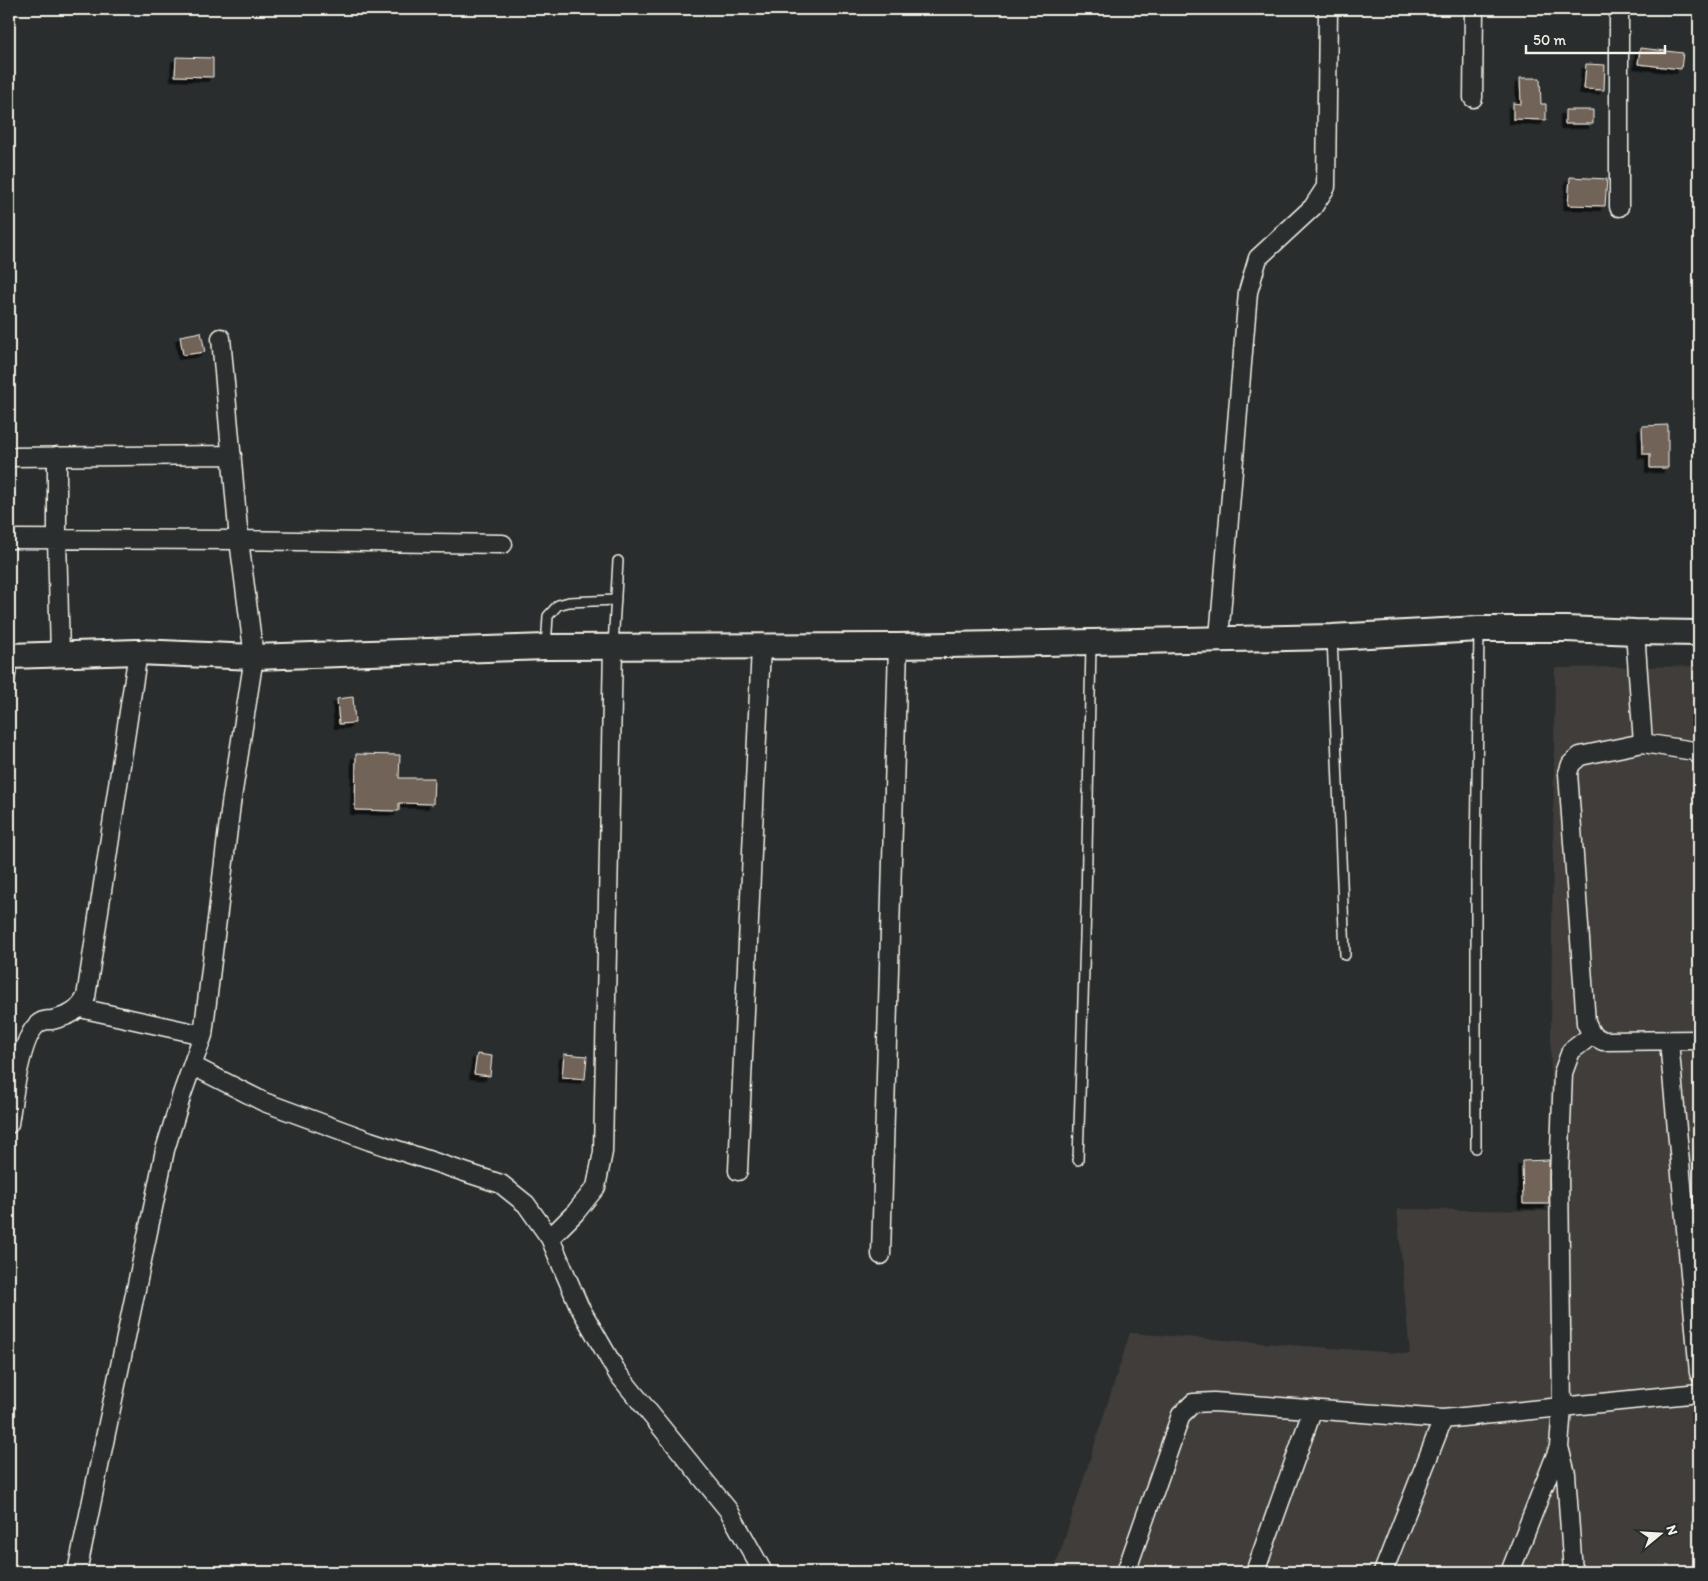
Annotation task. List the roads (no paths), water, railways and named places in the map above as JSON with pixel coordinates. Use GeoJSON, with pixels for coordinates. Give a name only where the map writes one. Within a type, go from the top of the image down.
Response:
{"type":"FeatureCollection","features":[{"type":"Feature","properties":{"kind":"street"},"geometry":{"type":"LineString","coordinates":[[1220,638],[1248,292],[1258,258],[1313,207],[1326,187],[1328,9]]}},
{"type":"Feature","properties":{"kind":"street"},"geometry":{"type":"LineString","coordinates":[[1473,98],[1474,9]]}},
{"type":"Feature","properties":{"kind":"street"},"geometry":{"type":"LineString","coordinates":[[1619,9],[1619,207]]}},
{"type":"Feature","properties":{"kind":"street"},"geometry":{"type":"LineString","coordinates":[[77,1572],[165,1150],[203,1035],[231,804],[254,657],[239,540],[221,338]]}},
{"type":"Feature","properties":{"kind":"street"},"geometry":{"type":"LineString","coordinates":[[9,457],[232,455]]}},
{"type":"Feature","properties":{"kind":"street"},"geometry":{"type":"LineString","coordinates":[[58,456],[57,539],[60,654]]}},
{"type":"Feature","properties":{"kind":"street"},"geometry":{"type":"LineString","coordinates":[[9,539],[502,544]]}},
{"type":"Feature","properties":{"kind":"street"},"geometry":{"type":"LineString","coordinates":[[11,656],[138,652],[254,657],[546,648],[898,646],[1332,637],[1478,629],[1566,629],[1699,633]]}},
{"type":"Feature","properties":{"kind":"street"},"geometry":{"type":"LineString","coordinates":[[1635,632],[1642,743]]}},
{"type":"Feature","properties":{"kind":"street"},"geometry":{"type":"LineString","coordinates":[[738,1171],[761,646]]}},
{"type":"Feature","properties":{"kind":"street"},"geometry":{"type":"LineString","coordinates":[[881,1255],[898,646]]}},
{"type":"Feature","properties":{"kind":"street"},"geometry":{"type":"LineString","coordinates":[[550,1238],[575,1213],[596,1187],[603,1152],[613,647]]}},
{"type":"Feature","properties":{"kind":"street"},"geometry":{"type":"LineString","coordinates":[[9,1124],[16,1078],[29,1035],[40,1022],[66,1017],[80,1008],[86,997],[138,652]]}},
{"type":"Feature","properties":{"kind":"street"},"geometry":{"type":"LineString","coordinates":[[1699,755],[1694,751],[1642,743],[1580,756],[1571,764],[1568,773],[1586,1023],[1592,1035],[1603,1041],[1699,1040]]}},
{"type":"Feature","properties":{"kind":"street"},"geometry":{"type":"LineString","coordinates":[[80,1008],[203,1035]]}},
{"type":"Feature","properties":{"kind":"street"},"geometry":{"type":"LineString","coordinates":[[1510,1572],[1559,1448],[1562,1407],[1559,1177],[1563,1073],[1571,1052],[1592,1035]]}},
{"type":"Feature","properties":{"kind":"street"},"geometry":{"type":"LineString","coordinates":[[1669,1041],[1699,1373]]}},
{"type":"Feature","properties":{"kind":"street"},"geometry":{"type":"LineString","coordinates":[[193,1066],[264,1102],[370,1141],[501,1184],[526,1204],[550,1238],[579,1306],[618,1374],[729,1511],[764,1572]]}},
{"type":"Feature","properties":{"kind":"street"},"geometry":{"type":"LineString","coordinates":[[1126,1572],[1181,1415],[1193,1403],[1214,1402],[1443,1419],[1699,1393]]}},
{"type":"Feature","properties":{"kind":"street"},"geometry":{"type":"LineString","coordinates":[[1255,1572],[1313,1409]]}},
{"type":"Feature","properties":{"kind":"street"},"geometry":{"type":"LineString","coordinates":[[1383,1572],[1443,1419]]}},
{"type":"Feature","properties":{"kind":"street"},"geometry":{"type":"LineString","coordinates":[[1559,1448],[1566,1474],[1573,1572]]}},
{"type":"Feature","properties":{"kind":"lane"},"geometry":{"type":"LineString","coordinates":[[613,647],[618,561]]}},
{"type":"Feature","properties":{"kind":"lane"},"geometry":{"type":"LineString","coordinates":[[546,648],[548,616],[558,605],[569,602],[616,600]]}},
{"type":"Feature","properties":{"kind":"lane"},"geometry":{"type":"LineString","coordinates":[[1476,1148],[1478,629]]}},
{"type":"Feature","properties":{"kind":"lane"},"geometry":{"type":"LineString","coordinates":[[1332,637],[1346,955]]}},
{"type":"Feature","properties":{"kind":"lane"},"geometry":{"type":"LineString","coordinates":[[1078,1160],[1086,905],[1091,641]]}},
{"type":"Feature","properties":{"kind":"lane"},"geometry":{"type":"LineString","coordinates":[[9,684],[11,656]]}}]}
